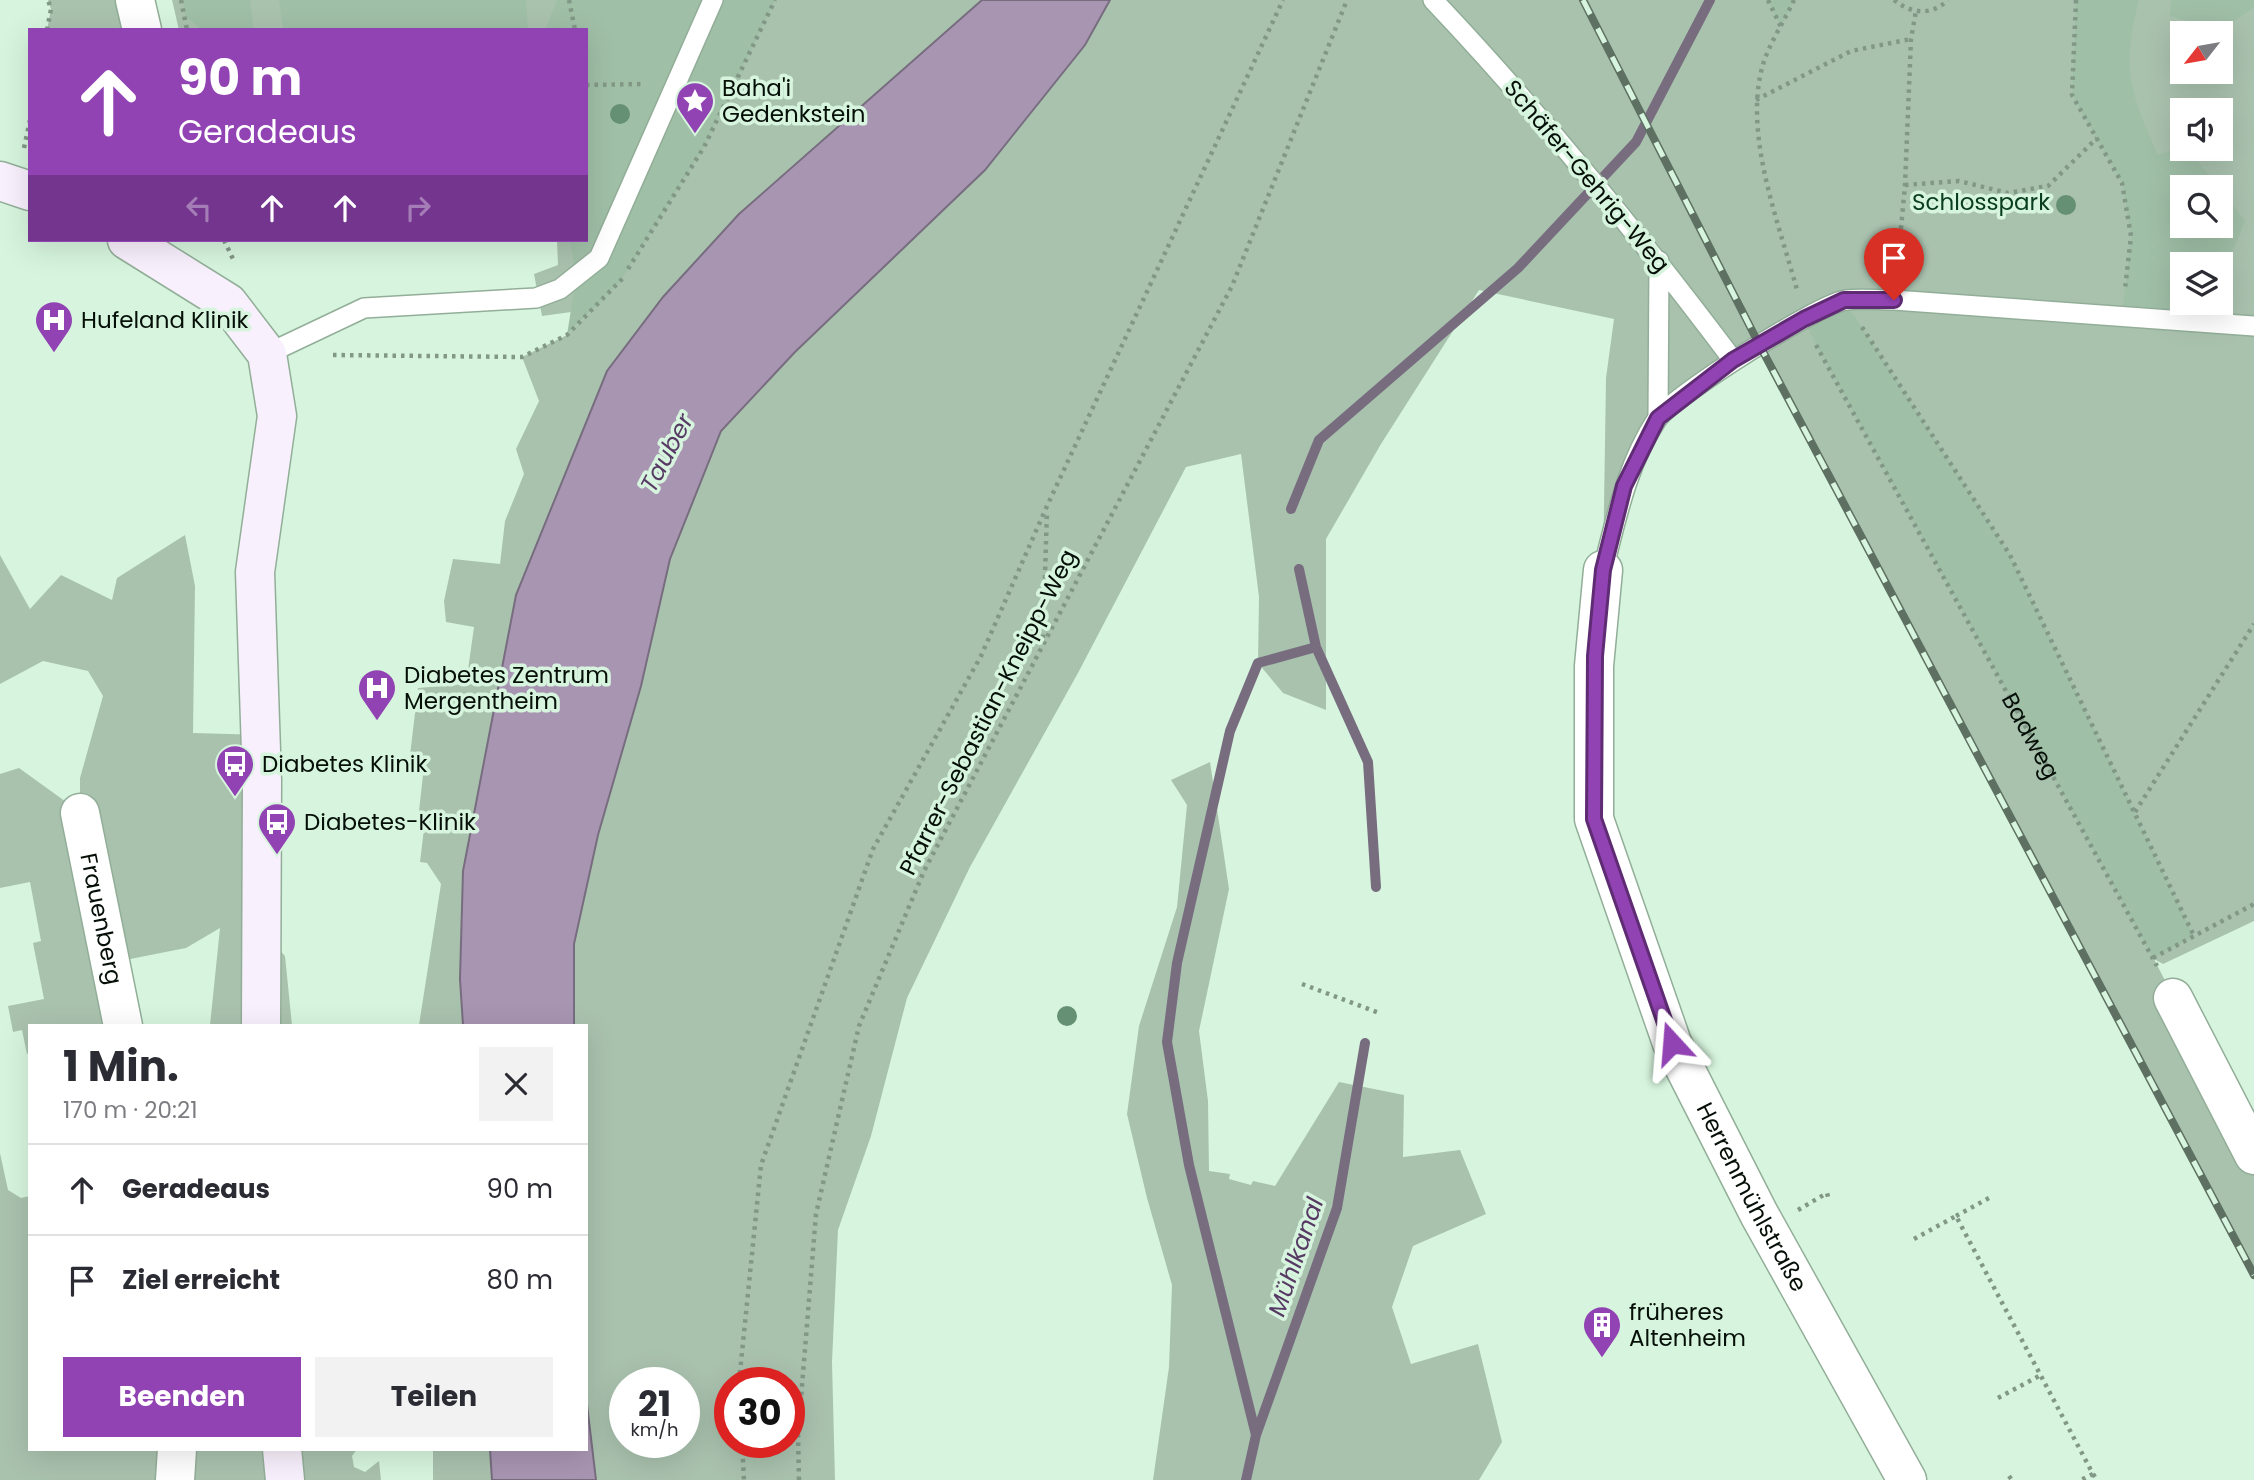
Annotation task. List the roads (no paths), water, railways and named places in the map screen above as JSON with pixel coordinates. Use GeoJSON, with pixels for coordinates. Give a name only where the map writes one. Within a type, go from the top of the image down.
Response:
{"type":"FeatureCollection","features":[{"type":"Feature","properties":{"kind":"street"},"geometry":{"type":"LineString","coordinates":[[135,0],[142,28]]}},
{"type":"Feature","properties":{"kind":"street"},"geometry":{"type":"LineString","coordinates":[[0,181],[28,190]]}},
{"type":"Feature","properties":{"kind":"street"},"geometry":{"type":"LineString","coordinates":[[130,242],[228,303],[267,354],[277,416],[255,572],[262,781],[261,1024]]}},
{"type":"Feature","properties":{"kind":"street","name":"Herrenmühlstraße"},"geometry":{"type":"LineString","coordinates":[[1603,570],[1594,666],[1594,819],[1672,1043],[1759,1214],[1907,1480]]}},
{"type":"Feature","properties":{"kind":"street","name":"Frauenberg"},"geometry":{"type":"LineString","coordinates":[[80,813],[122,1024]]}},
{"type":"Feature","properties":{"kind":"street"},"geometry":{"type":"LineString","coordinates":[[2173,998],[2254,1155]]}},
{"type":"Feature","properties":{"kind":"street"},"geometry":{"type":"LineString","coordinates":[[175,1480],[177,1451]]}},
{"type":"Feature","properties":{"kind":"street"},"geometry":{"type":"LineString","coordinates":[[282,1451],[285,1480]]}},
{"type":"Feature","properties":{"kind":"lane"},"geometry":{"type":"LineString","coordinates":[[267,354],[364,308],[517,302],[559,289],[599,258],[713,0]]}},
{"type":"Feature","properties":{"kind":"lane","name":"Schäfer-Gehrig-Weg"},"geometry":{"type":"LineString","coordinates":[[1433,0],[1511,83],[1647,245],[1733,360]]}},
{"type":"Feature","properties":{"kind":"lane"},"geometry":{"type":"LineString","coordinates":[[1658,418],[1659,261]]}},
{"type":"Feature","properties":{"kind":"lane"},"geometry":{"type":"LineString","coordinates":[[1603,570],[1624,486],[1658,418],[1733,360],[1804,319],[1844,300],[1894,300],[2254,326]]}},
{"type":"Feature","properties":{"kind":"water","name":"Tauber"},"geometry":{"type":"Polygon","coordinates":[[[982,0],[1110,0],[1085,45],[985,170],[795,352],[721,431],[670,559],[641,686],[598,835],[574,944],[574,1024],[463,1024],[460,979],[463,871],[516,595],[607,371],[663,297],[739,214],[982,0]]]}},
{"type":"Feature","properties":{"kind":"water"},"geometry":{"type":"Polygon","coordinates":[[[588,1413],[596,1480],[492,1480],[490,1451],[588,1451],[588,1413]]]}},
{"type":"Feature","properties":{"kind":"waterway"},"geometry":{"type":"LineString","coordinates":[[1291,509],[1319,440],[1518,268],[1636,142],[1710,0]]}},
{"type":"Feature","properties":{"kind":"waterway"},"geometry":{"type":"LineString","coordinates":[[1299,569],[1316,647],[1368,762],[1376,887]]}},
{"type":"Feature","properties":{"kind":"waterway"},"geometry":{"type":"LineString","coordinates":[[1256,1435],[1189,1165],[1167,1042],[1177,963],[1230,731],[1258,663],[1316,647]]}},
{"type":"Feature","properties":{"kind":"waterway","name":"Mühlkanal"},"geometry":{"type":"LineString","coordinates":[[1246,1480],[1256,1435],[1337,1208],[1365,1043]]}},
{"type":"Feature","properties":{"kind":"railway"},"geometry":{"type":"LineString","coordinates":[[1583,0],[1760,346],[2254,1275]]}},
{"type":"Feature","properties":{"kind":"place","name":"Baha'i Gedenkstein"},"geometry":{"type":"Point","coordinates":[695,135]}},
{"type":"Feature","properties":{"kind":"place","name":"Hufeland Klinik"},"geometry":{"type":"Point","coordinates":[54,354]}},
{"type":"Feature","properties":{"kind":"place","name":"Diabetes Zentrum Mergentheim"},"geometry":{"type":"Point","coordinates":[377,722]}},
{"type":"Feature","properties":{"kind":"place","name":"Diabetes Klinik"},"geometry":{"type":"Point","coordinates":[235,798]}},
{"type":"Feature","properties":{"kind":"place","name":"Diabetes-Klinik"},"geometry":{"type":"Point","coordinates":[277,856]}},
{"type":"Feature","properties":{"kind":"place","name":"früheres Altenheim"},"geometry":{"type":"Point","coordinates":[1602,1359]}},
{"type":"Feature","properties":{"kind":"park label","name":"Schlosspark"},"geometry":{"type":"Point","coordinates":[1981,202]}}]}
